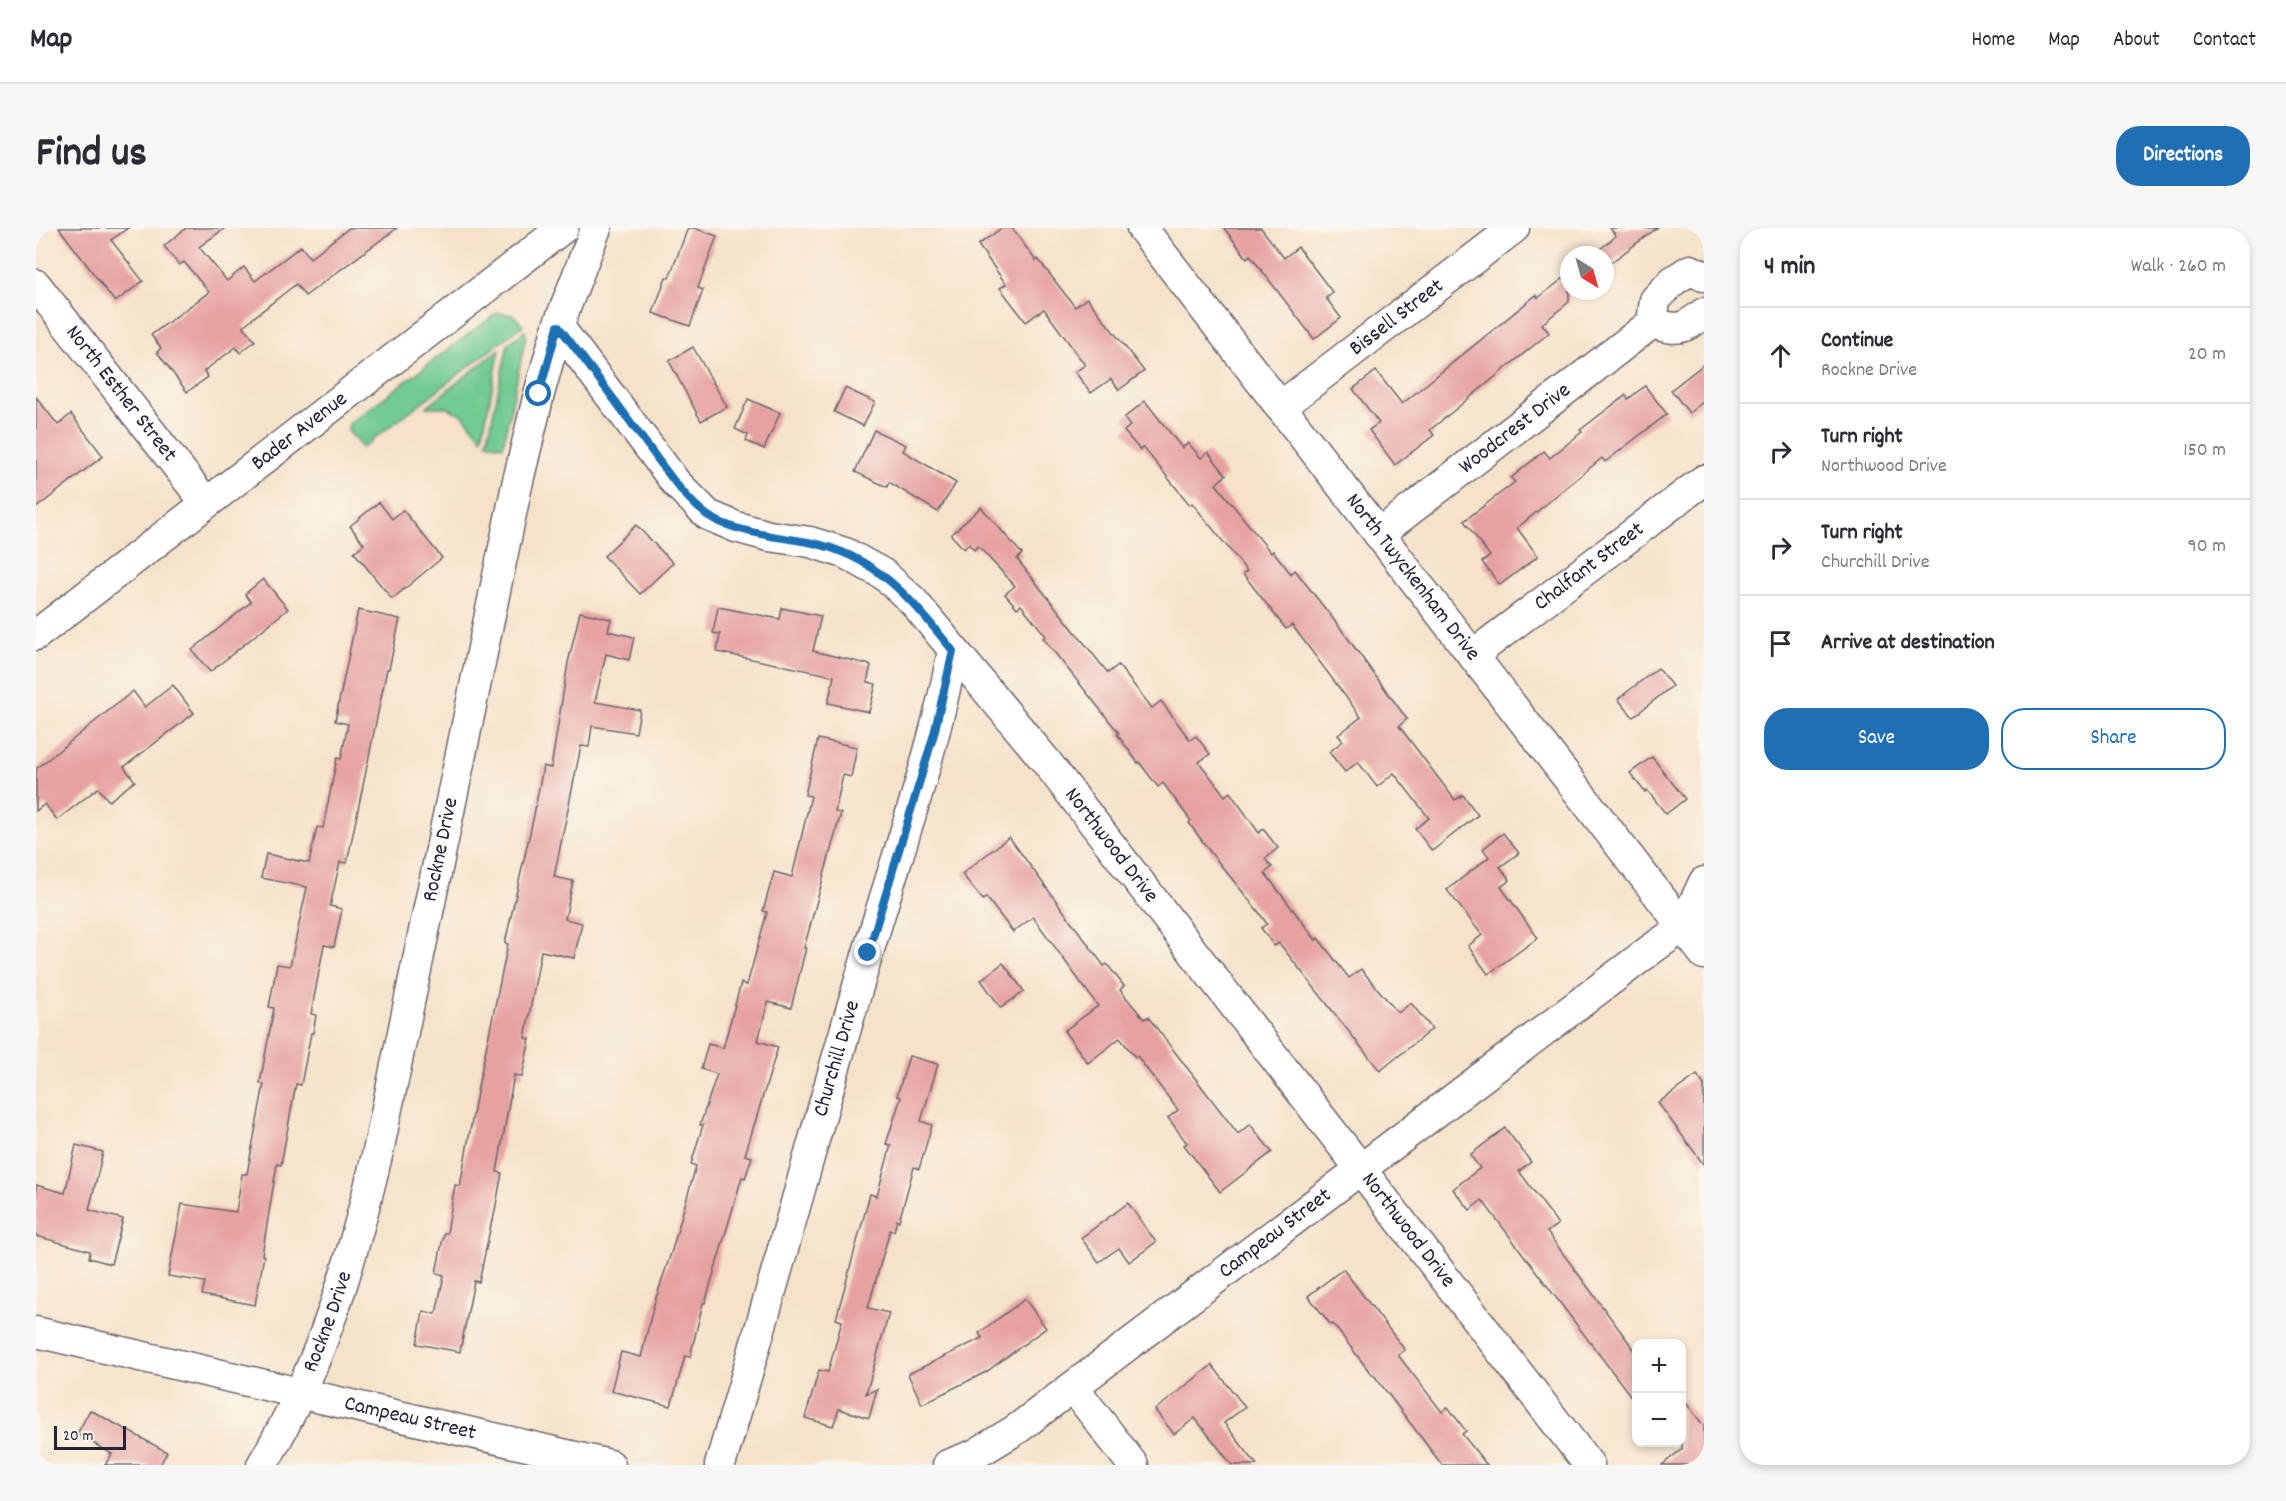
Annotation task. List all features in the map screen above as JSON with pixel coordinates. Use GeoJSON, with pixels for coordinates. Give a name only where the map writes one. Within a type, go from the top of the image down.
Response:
{"type":"FeatureCollection","features":[{"type":"Feature","properties":{"kind":"street","name":"Bader Avenue"},"geometry":{"type":"LineString","coordinates":[[36,635],[563,228]]}},
{"type":"Feature","properties":{"kind":"street","name":"Rockne Drive"},"geometry":{"type":"LineString","coordinates":[[262,1465],[302,1393],[340,1295],[358,1235],[380,1147],[539,394],[558,326],[596,228]]}},
{"type":"Feature","properties":{"kind":"street","name":"North Twyckenham Drive"},"geometry":{"type":"LineString","coordinates":[[1142,228],[1473,655],[1693,923],[1704,954]]}},
{"type":"Feature","properties":{"kind":"street","name":"Bissell Street"},"geometry":{"type":"LineString","coordinates":[[1280,407],[1514,228]]}},
{"type":"Feature","properties":{"kind":"street"},"geometry":{"type":"LineString","coordinates":[[1704,276],[1690,270],[1673,281],[1655,300],[1652,323],[1674,330],[1692,322],[1704,313]]}},
{"type":"Feature","properties":{"kind":"street","name":"North Esther Street"},"geometry":{"type":"LineString","coordinates":[[36,285],[206,503]]}},
{"type":"Feature","properties":{"kind":"street","name":"Woodcrest Drive"},"geometry":{"type":"LineString","coordinates":[[1379,534],[1652,323]]}},
{"type":"Feature","properties":{"kind":"street","name":"Northwood Drive"},"geometry":{"type":"LineString","coordinates":[[558,326],[676,483],[708,515],[758,533],[810,542],[845,553],[883,574],[913,601],[1045,760],[1589,1465]]}},
{"type":"Feature","properties":{"kind":"street","name":"Chalfant Street"},"geometry":{"type":"LineString","coordinates":[[1473,655],[1704,480]]}},
{"type":"Feature","properties":{"kind":"street","name":"Churchill Drive"},"geometry":{"type":"LineString","coordinates":[[720,1465],[767,1310],[858,987],[934,734],[953,651]]}},
{"type":"Feature","properties":{"kind":"street","name":"Campeau Street"},"geometry":{"type":"LineString","coordinates":[[948,1465],[974,1455],[1017,1429],[1693,923],[1704,882]]}},
{"type":"Feature","properties":{"kind":"street","name":"Campeau Street"},"geometry":{"type":"LineString","coordinates":[[36,1332],[610,1465]]}},
{"type":"Feature","properties":{"kind":"street"},"geometry":{"type":"LineString","coordinates":[[1073,1387],[1133,1465]]}},
{"type":"Feature","properties":{"kind":"green space"},"geometry":{"type":"Polygon","coordinates":[[[497,313],[513,315],[523,325],[362,448],[348,430],[349,424],[497,313]]]}},
{"type":"Feature","properties":{"kind":"green space"},"geometry":{"type":"Polygon","coordinates":[[[525,331],[503,446],[487,443],[508,344],[525,331]]]}},
{"type":"Feature","properties":{"kind":"green space"},"geometry":{"type":"Polygon","coordinates":[[[500,349],[482,438],[463,415],[446,407],[426,407],[500,349]]]}},
{"type":"Feature","properties":{"kind":"building"},"geometry":{"type":"Polygon","coordinates":[[[59,228],[128,228],[111,240],[143,281],[115,302],[59,228]]]}},
{"type":"Feature","properties":{"kind":"building"},"geometry":{"type":"Polygon","coordinates":[[[186,228],[225,228],[199,247],[227,281],[244,267],[255,281],[301,246],[310,258],[349,228],[397,228],[305,296],[296,284],[243,326],[255,341],[240,353],[236,347],[204,371],[208,377],[187,392],[157,352],[161,348],[151,335],[209,292],[184,262],[179,265],[164,246],[186,228]]]}},
{"type":"Feature","properties":{"kind":"building"},"geometry":{"type":"Polygon","coordinates":[[[688,228],[717,236],[698,288],[703,290],[690,326],[653,313],[688,228]]]}},
{"type":"Feature","properties":{"kind":"building"},"geometry":{"type":"Polygon","coordinates":[[[1002,228],[1012,228],[1036,261],[1038,259],[1075,307],[1087,298],[1144,371],[1119,390],[1111,379],[1091,393],[1075,372],[1085,365],[1044,309],[1026,322],[1000,288],[1006,284],[978,245],[1002,228]]]}},
{"type":"Feature","properties":{"kind":"building"},"geometry":{"type":"Polygon","coordinates":[[[1224,228],[1261,228],[1284,258],[1298,247],[1333,293],[1326,298],[1341,318],[1314,339],[1250,255],[1247,258],[1224,228]]]}},
{"type":"Feature","properties":{"kind":"building"},"geometry":{"type":"Polygon","coordinates":[[[1610,228],[1657,228],[1614,260],[1614,246],[1604,246],[1616,236],[1610,228]]]}},
{"type":"Feature","properties":{"kind":"building"},"geometry":{"type":"Polygon","coordinates":[[[1560,281],[1560,300],[1569,300],[1569,302],[1542,324],[1549,333],[1430,430],[1434,435],[1395,465],[1369,430],[1379,423],[1353,389],[1376,371],[1402,404],[1536,295],[1538,298],[1560,281]]]}},
{"type":"Feature","properties":{"kind":"building"},"geometry":{"type":"Polygon","coordinates":[[[693,347],[727,407],[701,421],[669,361],[693,347]]]}},
{"type":"Feature","properties":{"kind":"building"},"geometry":{"type":"Polygon","coordinates":[[[1704,364],[1704,401],[1689,413],[1671,390],[1704,364]]]}},
{"type":"Feature","properties":{"kind":"building"},"geometry":{"type":"Polygon","coordinates":[[[1645,386],[1667,414],[1605,462],[1602,458],[1517,528],[1538,556],[1500,585],[1482,562],[1490,556],[1464,521],[1515,482],[1511,478],[1544,451],[1550,458],[1582,432],[1580,430],[1626,395],[1628,399],[1645,386]]]}},
{"type":"Feature","properties":{"kind":"building"},"geometry":{"type":"Polygon","coordinates":[[[845,388],[875,402],[863,426],[834,412],[845,388]]]}},
{"type":"Feature","properties":{"kind":"building"},"geometry":{"type":"Polygon","coordinates":[[[36,397],[58,425],[71,414],[103,456],[36,508],[36,397]]]}},
{"type":"Feature","properties":{"kind":"building"},"geometry":{"type":"Polygon","coordinates":[[[748,399],[780,413],[764,449],[746,441],[748,435],[735,429],[748,399]]]}},
{"type":"Feature","properties":{"kind":"building"},"geometry":{"type":"Polygon","coordinates":[[[1145,401],[1182,448],[1188,443],[1201,458],[1208,452],[1226,475],[1216,484],[1271,553],[1273,551],[1291,574],[1295,570],[1341,629],[1407,719],[1399,726],[1455,800],[1463,795],[1478,815],[1432,851],[1415,829],[1429,818],[1394,773],[1377,787],[1358,762],[1345,772],[1329,752],[1343,741],[1338,735],[1361,717],[1292,625],[1286,629],[1243,574],[1247,571],[1192,503],[1190,505],[1143,447],[1140,450],[1124,431],[1130,426],[1124,418],[1145,401]]]}},
{"type":"Feature","properties":{"kind":"building"},"geometry":{"type":"Polygon","coordinates":[[[874,430],[906,445],[903,451],[956,483],[938,512],[889,482],[887,487],[855,472],[874,430]]]}},
{"type":"Feature","properties":{"kind":"building"},"geometry":{"type":"Polygon","coordinates":[[[379,502],[392,519],[403,510],[442,558],[392,599],[354,552],[364,544],[350,526],[379,502]]]}},
{"type":"Feature","properties":{"kind":"building"},"geometry":{"type":"Polygon","coordinates":[[[981,507],[1022,554],[1017,559],[1108,673],[1118,665],[1152,708],[1161,701],[1190,740],[1196,736],[1210,754],[1199,762],[1225,796],[1230,792],[1259,833],[1263,829],[1278,848],[1265,859],[1272,867],[1265,873],[1316,940],[1318,938],[1349,978],[1361,969],[1398,1013],[1411,1003],[1432,1029],[1380,1071],[1279,943],[1274,946],[1261,928],[1267,924],[1211,853],[1163,783],[1158,787],[1117,734],[1119,733],[1043,638],[1046,636],[1021,605],[1017,608],[1005,594],[1015,586],[978,546],[974,550],[969,544],[964,549],[951,535],[981,507]]]}},
{"type":"Feature","properties":{"kind":"building"},"geometry":{"type":"Polygon","coordinates":[[[636,525],[673,563],[640,594],[604,556],[636,525]]]}},
{"type":"Feature","properties":{"kind":"building"},"geometry":{"type":"Polygon","coordinates":[[[263,579],[288,609],[210,672],[192,650],[251,602],[245,594],[263,579]]]}},
{"type":"Feature","properties":{"kind":"building"},"geometry":{"type":"Polygon","coordinates":[[[718,607],[780,619],[782,608],[821,616],[813,651],[871,665],[867,682],[876,684],[869,712],[828,703],[834,676],[717,652],[720,634],[713,633],[718,607]]]}},
{"type":"Feature","properties":{"kind":"building"},"geometry":{"type":"Polygon","coordinates":[[[358,610],[400,619],[389,669],[387,669],[347,863],[340,862],[330,906],[342,909],[334,947],[324,945],[311,1014],[316,1015],[313,1033],[311,1033],[301,1085],[296,1084],[281,1165],[277,1164],[255,1305],[202,1295],[205,1282],[168,1276],[182,1204],[236,1212],[242,1174],[247,1174],[264,1084],[260,1083],[274,1008],[269,1007],[277,964],[290,966],[307,887],[261,878],[266,854],[309,863],[317,827],[323,828],[337,758],[341,759],[348,724],[335,721],[358,610]]]}},
{"type":"Feature","properties":{"kind":"building"},"geometry":{"type":"Polygon","coordinates":[[[580,612],[611,619],[608,631],[634,637],[629,660],[606,654],[595,702],[640,710],[636,733],[592,726],[589,747],[581,746],[554,877],[573,881],[565,919],[582,923],[574,958],[541,951],[525,1038],[530,1039],[522,1077],[514,1075],[497,1172],[502,1173],[493,1221],[479,1282],[474,1281],[460,1352],[417,1344],[423,1311],[436,1314],[444,1275],[436,1273],[444,1233],[447,1233],[455,1185],[460,1186],[508,944],[505,943],[543,766],[551,768],[568,663],[580,612]]]}},
{"type":"Feature","properties":{"kind":"building"},"geometry":{"type":"Polygon","coordinates":[[[1658,668],[1672,686],[1633,717],[1618,699],[1658,668]]]}},
{"type":"Feature","properties":{"kind":"building"},"geometry":{"type":"Polygon","coordinates":[[[173,685],[194,713],[124,767],[135,781],[109,801],[98,788],[57,820],[45,804],[36,811],[36,769],[133,691],[145,707],[173,685]]]}},
{"type":"Feature","properties":{"kind":"building"},"geometry":{"type":"Polygon","coordinates":[[[818,739],[857,747],[851,777],[843,775],[835,812],[841,813],[804,948],[806,948],[791,1008],[768,1002],[758,1041],[778,1047],[745,1155],[752,1157],[745,1178],[742,1177],[705,1303],[703,1303],[690,1357],[685,1356],[671,1406],[611,1391],[621,1352],[641,1357],[654,1304],[696,1166],[691,1164],[703,1125],[700,1125],[717,1074],[701,1069],[708,1044],[723,1048],[741,983],[747,985],[767,912],[763,911],[774,872],[792,877],[811,796],[805,795],[818,739]]]}},
{"type":"Feature","properties":{"kind":"building"},"geometry":{"type":"Polygon","coordinates":[[[1652,757],[1685,799],[1666,814],[1630,773],[1652,757]]]}},
{"type":"Feature","properties":{"kind":"building"},"geometry":{"type":"Polygon","coordinates":[[[1503,833],[1519,853],[1500,867],[1510,880],[1501,887],[1538,938],[1488,974],[1468,946],[1482,935],[1447,890],[1489,857],[1483,849],[1503,833]]]}},
{"type":"Feature","properties":{"kind":"building"},"geometry":{"type":"Polygon","coordinates":[[[1009,837],[1104,966],[1107,964],[1124,986],[1120,990],[1144,1019],[1148,1017],[1238,1134],[1250,1124],[1272,1152],[1220,1192],[1184,1145],[1187,1143],[1168,1118],[1178,1110],[1137,1056],[1135,1057],[1120,1038],[1088,1063],[1064,1031],[1098,1006],[1033,917],[1013,932],[986,897],[983,900],[962,874],[1009,837]]]}},
{"type":"Feature","properties":{"kind":"building"},"geometry":{"type":"Polygon","coordinates":[[[1003,963],[1024,991],[1001,1008],[981,980],[1003,963]]]}},
{"type":"Feature","properties":{"kind":"building"},"geometry":{"type":"Polygon","coordinates":[[[909,1056],[938,1064],[921,1121],[932,1125],[919,1169],[914,1167],[899,1221],[897,1220],[894,1231],[890,1230],[868,1308],[889,1313],[866,1394],[877,1389],[869,1418],[839,1409],[833,1426],[805,1418],[819,1370],[828,1372],[842,1321],[836,1319],[870,1194],[877,1196],[891,1145],[886,1144],[901,1097],[897,1096],[909,1056]]]}},
{"type":"Feature","properties":{"kind":"building"},"geometry":{"type":"Polygon","coordinates":[[[1697,1075],[1704,1085],[1704,1165],[1658,1103],[1697,1075]]]}},
{"type":"Feature","properties":{"kind":"building"},"geometry":{"type":"Polygon","coordinates":[[[1505,1128],[1531,1162],[1519,1171],[1558,1224],[1547,1232],[1632,1347],[1632,1398],[1482,1200],[1470,1210],[1453,1189],[1480,1168],[1470,1155],[1505,1128]]]}},
{"type":"Feature","properties":{"kind":"building"},"geometry":{"type":"Polygon","coordinates":[[[76,1145],[103,1152],[89,1210],[123,1219],[111,1264],[89,1258],[90,1251],[36,1236],[36,1185],[65,1193],[76,1145]]]}},
{"type":"Feature","properties":{"kind":"building"},"geometry":{"type":"Polygon","coordinates":[[[1128,1203],[1156,1242],[1129,1262],[1119,1248],[1099,1262],[1081,1238],[1128,1203]]]}},
{"type":"Feature","properties":{"kind":"building"},"geometry":{"type":"Polygon","coordinates":[[[1343,1269],[1405,1350],[1398,1355],[1442,1412],[1448,1407],[1466,1431],[1462,1434],[1487,1465],[1442,1465],[1373,1374],[1308,1296],[1343,1269]]]}},
{"type":"Feature","properties":{"kind":"building"},"geometry":{"type":"Polygon","coordinates":[[[1025,1299],[1046,1328],[986,1372],[922,1404],[908,1374],[982,1338],[979,1333],[1025,1299]]]}},
{"type":"Feature","properties":{"kind":"building"},"geometry":{"type":"Polygon","coordinates":[[[1212,1365],[1245,1407],[1224,1423],[1257,1465],[1232,1465],[1195,1418],[1174,1434],[1155,1410],[1212,1365]]]}},
{"type":"Feature","properties":{"kind":"building"},"geometry":{"type":"Polygon","coordinates":[[[1686,1403],[1704,1426],[1704,1465],[1662,1465],[1686,1447],[1686,1403]]]}},
{"type":"Feature","properties":{"kind":"building"},"geometry":{"type":"Polygon","coordinates":[[[90,1410],[167,1452],[160,1465],[105,1465],[112,1454],[77,1434],[90,1410]]]}},
{"type":"Feature","properties":{"kind":"route"},"geometry":{"type":"LineString","coordinates":[[539,394],[558,326],[676,483],[708,515],[736,527],[769,536],[810,542],[845,553],[883,574],[913,601],[953,651],[934,734],[868,953]]}}]}
